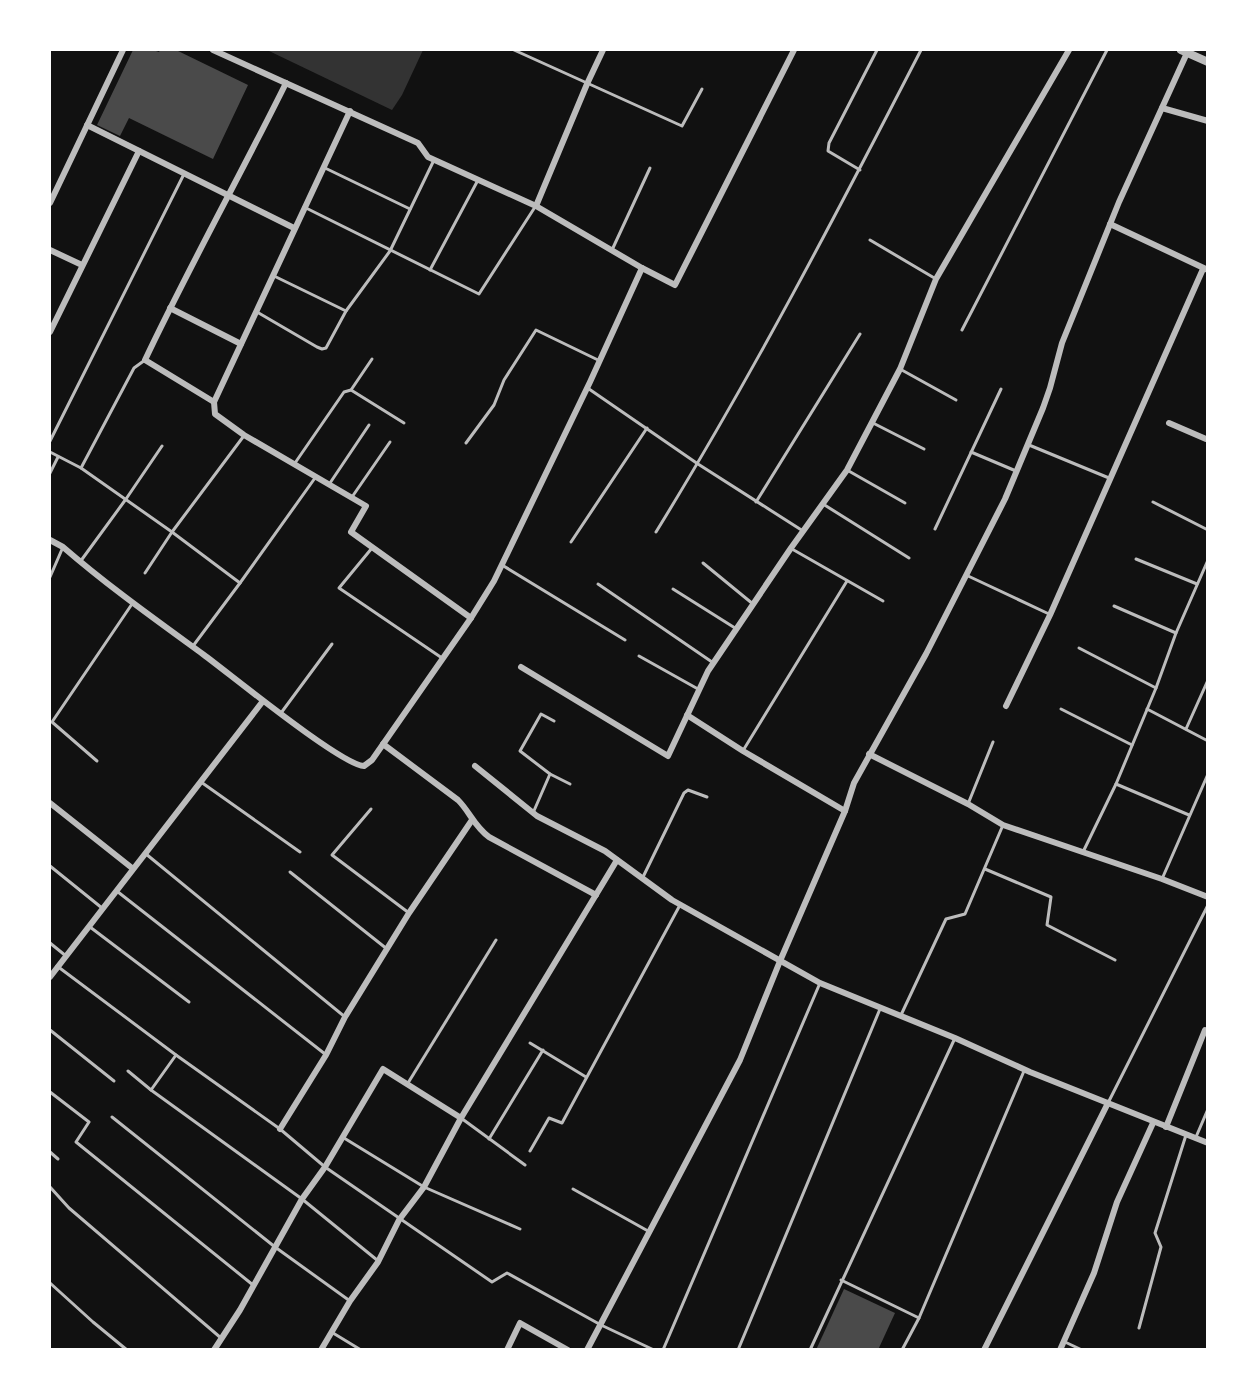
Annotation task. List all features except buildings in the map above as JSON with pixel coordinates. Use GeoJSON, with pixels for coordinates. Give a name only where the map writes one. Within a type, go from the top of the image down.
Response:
{"type":"FeatureCollection","features":[{"type":"Feature","properties":{"kind":"street"},"geometry":{"type":"LineString","coordinates":[[50,203],[123,50]]}},
{"type":"Feature","properties":{"kind":"street"},"geometry":{"type":"LineString","coordinates":[[213,50],[418,143],[429,157],[536,206],[675,285],[794,50]]}},
{"type":"Feature","properties":{"kind":"street"},"geometry":{"type":"LineString","coordinates":[[536,206],[603,50]]}},
{"type":"Feature","properties":{"kind":"street"},"geometry":{"type":"LineString","coordinates":[[522,667],[668,756],[714,663],[802,531],[847,470],[900,369],[936,279],[1069,50]]}},
{"type":"Feature","properties":{"kind":"street"},"geometry":{"type":"LineString","coordinates":[[587,1350],[740,1060],[780,960],[845,811],[854,783],[926,654],[1005,499],[1050,388],[1062,343],[1184,51],[1208,62]]}},
{"type":"Feature","properties":{"kind":"street"},"geometry":{"type":"LineString","coordinates":[[214,402],[145,360],[286,83]]}},
{"type":"Feature","properties":{"kind":"street"},"geometry":{"type":"LineString","coordinates":[[1162,108],[1208,121]]}},
{"type":"Feature","properties":{"kind":"street"},"geometry":{"type":"LineString","coordinates":[[350,111],[214,402],[215,414],[244,435],[366,506],[351,531],[471,618]]}},
{"type":"Feature","properties":{"kind":"street"},"geometry":{"type":"LineString","coordinates":[[87,125],[294,228]]}},
{"type":"Feature","properties":{"kind":"street"},"geometry":{"type":"LineString","coordinates":[[50,332],[139,151]]}},
{"type":"Feature","properties":{"kind":"street"},"geometry":{"type":"LineString","coordinates":[[1006,706],[1050,615],[1205,269],[1110,224]]}},
{"type":"Feature","properties":{"kind":"street"},"geometry":{"type":"LineString","coordinates":[[50,250],[82,265]]}},
{"type":"Feature","properties":{"kind":"street"},"geometry":{"type":"LineString","coordinates":[[50,540],[63,547],[132,604],[263,701],[351,762],[364,766],[372,760],[471,618],[502,565],[642,268]]}},
{"type":"Feature","properties":{"kind":"street"},"geometry":{"type":"LineString","coordinates":[[170,308],[241,344]]}},
{"type":"Feature","properties":{"kind":"street"},"geometry":{"type":"LineString","coordinates":[[1169,423],[1207,438]]}},
{"type":"Feature","properties":{"kind":"street"},"geometry":{"type":"LineString","coordinates":[[50,977],[263,701]]}},
{"type":"Feature","properties":{"kind":"street"},"geometry":{"type":"LineString","coordinates":[[687,715],[845,811]]}},
{"type":"Feature","properties":{"kind":"street"},"geometry":{"type":"LineString","coordinates":[[383,744],[458,800],[467,809],[479,830],[596,895]]}},
{"type":"Feature","properties":{"kind":"street"},"geometry":{"type":"LineString","coordinates":[[869,753],[968,804],[1003,825],[1208,897]]}},
{"type":"Feature","properties":{"kind":"street"},"geometry":{"type":"LineString","coordinates":[[475,766],[533,813],[605,851],[680,905],[820,983],[901,1015],[1153,1123],[1208,1143]]}},
{"type":"Feature","properties":{"kind":"street"},"geometry":{"type":"LineString","coordinates":[[50,803],[132,868]]}},
{"type":"Feature","properties":{"kind":"street"},"geometry":{"type":"LineString","coordinates":[[280,1129],[326,1055],[345,1017],[408,913],[472,820]]}},
{"type":"Feature","properties":{"kind":"street"},"geometry":{"type":"LineString","coordinates":[[321,1350],[350,1301],[378,1262],[399,1220],[424,1187],[461,1118],[617,860]]}},
{"type":"Feature","properties":{"kind":"street"},"geometry":{"type":"LineString","coordinates":[[1166,1127],[1204,1030]]}},
{"type":"Feature","properties":{"kind":"street"},"geometry":{"type":"LineString","coordinates":[[214,1350],[254,1285],[302,1199],[325,1167],[383,1069],[461,1118]]}},
{"type":"Feature","properties":{"kind":"street"},"geometry":{"type":"LineString","coordinates":[[984,1350],[1108,1103]]}},
{"type":"Feature","properties":{"kind":"street"},"geometry":{"type":"LineString","coordinates":[[1060,1350],[1094,1273],[1117,1202],[1153,1123]]}},
{"type":"Feature","properties":{"kind":"street"},"geometry":{"type":"LineString","coordinates":[[507,1350],[520,1323],[568,1350]]}},
{"type":"Feature","properties":{"kind":"lane"},"geometry":{"type":"LineString","coordinates":[[514,50],[682,126],[702,89]]}},
{"type":"Feature","properties":{"kind":"lane"},"geometry":{"type":"LineString","coordinates":[[860,170],[828,152],[829,143],[878,50]]}},
{"type":"Feature","properties":{"kind":"lane"},"geometry":{"type":"LineString","coordinates":[[656,532],[698,464],[860,170],[921,50]]}},
{"type":"Feature","properties":{"kind":"lane"},"geometry":{"type":"LineString","coordinates":[[962,330],[1107,50]]}},
{"type":"Feature","properties":{"kind":"lane"},"geometry":{"type":"LineString","coordinates":[[256,311],[322,349],[326,348],[346,311],[390,251],[435,159]]}},
{"type":"Feature","properties":{"kind":"lane"},"geometry":{"type":"LineString","coordinates":[[323,167],[410,209]]}},
{"type":"Feature","properties":{"kind":"lane"},"geometry":{"type":"LineString","coordinates":[[612,250],[650,168]]}},
{"type":"Feature","properties":{"kind":"lane"},"geometry":{"type":"LineString","coordinates":[[50,441],[184,174]]}},
{"type":"Feature","properties":{"kind":"lane"},"geometry":{"type":"LineString","coordinates":[[430,270],[478,179]]}},
{"type":"Feature","properties":{"kind":"lane"},"geometry":{"type":"LineString","coordinates":[[304,207],[479,294],[536,206]]}},
{"type":"Feature","properties":{"kind":"lane"},"geometry":{"type":"LineString","coordinates":[[870,240],[936,279]]}},
{"type":"Feature","properties":{"kind":"lane"},"geometry":{"type":"LineString","coordinates":[[272,276],[346,311]]}},
{"type":"Feature","properties":{"kind":"lane"},"geometry":{"type":"LineString","coordinates":[[466,443],[494,405],[504,380],[536,330],[600,361]]}},
{"type":"Feature","properties":{"kind":"lane"},"geometry":{"type":"LineString","coordinates":[[756,502],[860,334]]}},
{"type":"Feature","properties":{"kind":"lane"},"geometry":{"type":"LineString","coordinates":[[294,465],[344,392],[351,390],[372,359]]}},
{"type":"Feature","properties":{"kind":"lane"},"geometry":{"type":"LineString","coordinates":[[81,468],[134,368],[145,360]]}},
{"type":"Feature","properties":{"kind":"lane"},"geometry":{"type":"LineString","coordinates":[[900,369],[956,400]]}},
{"type":"Feature","properties":{"kind":"lane"},"geometry":{"type":"LineString","coordinates":[[587,388],[698,464],[802,531]]}},
{"type":"Feature","properties":{"kind":"lane"},"geometry":{"type":"LineString","coordinates":[[935,529],[1001,389]]}},
{"type":"Feature","properties":{"kind":"lane"},"geometry":{"type":"LineString","coordinates":[[351,390],[405,423]]}},
{"type":"Feature","properties":{"kind":"lane"},"geometry":{"type":"LineString","coordinates":[[873,423],[924,449]]}},
{"type":"Feature","properties":{"kind":"lane"},"geometry":{"type":"LineString","coordinates":[[328,485],[369,425]]}},
{"type":"Feature","properties":{"kind":"lane"},"geometry":{"type":"LineString","coordinates":[[571,542],[647,428]]}},
{"type":"Feature","properties":{"kind":"lane"},"geometry":{"type":"LineString","coordinates":[[145,573],[172,532],[244,435]]}},
{"type":"Feature","properties":{"kind":"lane"},"geometry":{"type":"LineString","coordinates":[[351,498],[390,442]]}},
{"type":"Feature","properties":{"kind":"lane"},"geometry":{"type":"LineString","coordinates":[[1028,444],[1110,478]]}},
{"type":"Feature","properties":{"kind":"lane"},"geometry":{"type":"LineString","coordinates":[[80,562],[162,446]]}},
{"type":"Feature","properties":{"kind":"lane"},"geometry":{"type":"LineString","coordinates":[[50,452],[81,468],[240,583]]}},
{"type":"Feature","properties":{"kind":"lane"},"geometry":{"type":"LineString","coordinates":[[971,452],[1016,471]]}},
{"type":"Feature","properties":{"kind":"lane"},"geometry":{"type":"LineString","coordinates":[[50,473],[58,457]]}},
{"type":"Feature","properties":{"kind":"lane"},"geometry":{"type":"LineString","coordinates":[[847,470],[905,503]]}},
{"type":"Feature","properties":{"kind":"lane"},"geometry":{"type":"LineString","coordinates":[[192,647],[315,478]]}},
{"type":"Feature","properties":{"kind":"lane"},"geometry":{"type":"LineString","coordinates":[[1153,502],[1208,530]]}},
{"type":"Feature","properties":{"kind":"lane"},"geometry":{"type":"LineString","coordinates":[[822,503],[909,558]]}},
{"type":"Feature","properties":{"kind":"lane"},"geometry":{"type":"LineString","coordinates":[[50,577],[63,547]]}},
{"type":"Feature","properties":{"kind":"lane"},"geometry":{"type":"LineString","coordinates":[[373,547],[339,588],[443,658]]}},
{"type":"Feature","properties":{"kind":"lane"},"geometry":{"type":"LineString","coordinates":[[791,548],[883,601]]}},
{"type":"Feature","properties":{"kind":"lane"},"geometry":{"type":"LineString","coordinates":[[1136,559],[1197,584]]}},
{"type":"Feature","properties":{"kind":"lane"},"geometry":{"type":"LineString","coordinates":[[1083,852],[1116,784],[1148,709],[1176,633],[1208,560]]}},
{"type":"Feature","properties":{"kind":"lane"},"geometry":{"type":"LineString","coordinates":[[703,563],[753,604]]}},
{"type":"Feature","properties":{"kind":"lane"},"geometry":{"type":"LineString","coordinates":[[502,565],[625,640]]}},
{"type":"Feature","properties":{"kind":"lane"},"geometry":{"type":"LineString","coordinates":[[966,575],[1050,615]]}},
{"type":"Feature","properties":{"kind":"lane"},"geometry":{"type":"LineString","coordinates":[[743,751],[847,581]]}},
{"type":"Feature","properties":{"kind":"lane"},"geometry":{"type":"LineString","coordinates":[[598,584],[714,663]]}},
{"type":"Feature","properties":{"kind":"lane"},"geometry":{"type":"LineString","coordinates":[[673,589],[736,629]]}},
{"type":"Feature","properties":{"kind":"lane"},"geometry":{"type":"LineString","coordinates":[[97,761],[52,722],[132,604]]}},
{"type":"Feature","properties":{"kind":"lane"},"geometry":{"type":"LineString","coordinates":[[1114,606],[1176,633]]}},
{"type":"Feature","properties":{"kind":"lane"},"geometry":{"type":"LineString","coordinates":[[281,713],[332,644]]}},
{"type":"Feature","properties":{"kind":"lane"},"geometry":{"type":"LineString","coordinates":[[1079,648],[1156,688]]}},
{"type":"Feature","properties":{"kind":"lane"},"geometry":{"type":"LineString","coordinates":[[639,656],[699,690]]}},
{"type":"Feature","properties":{"kind":"lane"},"geometry":{"type":"LineString","coordinates":[[1186,729],[1208,681]]}},
{"type":"Feature","properties":{"kind":"lane"},"geometry":{"type":"LineString","coordinates":[[1061,709],[1132,745]]}},
{"type":"Feature","properties":{"kind":"lane"},"geometry":{"type":"LineString","coordinates":[[1148,709],[1208,741]]}},
{"type":"Feature","properties":{"kind":"lane"},"geometry":{"type":"LineString","coordinates":[[554,721],[541,714],[520,751],[550,774],[570,784]]}},
{"type":"Feature","properties":{"kind":"lane"},"geometry":{"type":"LineString","coordinates":[[968,804],[993,742]]}},
{"type":"Feature","properties":{"kind":"lane"},"geometry":{"type":"LineString","coordinates":[[533,813],[550,774]]}},
{"type":"Feature","properties":{"kind":"lane"},"geometry":{"type":"LineString","coordinates":[[1162,879],[1208,774]]}},
{"type":"Feature","properties":{"kind":"lane"},"geometry":{"type":"LineString","coordinates":[[201,782],[300,852]]}},
{"type":"Feature","properties":{"kind":"lane"},"geometry":{"type":"LineString","coordinates":[[1116,784],[1190,816]]}},
{"type":"Feature","properties":{"kind":"lane"},"geometry":{"type":"LineString","coordinates":[[642,878],[684,793],[687,790],[707,797]]}},
{"type":"Feature","properties":{"kind":"lane"},"geometry":{"type":"LineString","coordinates":[[371,809],[332,855],[408,913]]}},
{"type":"Feature","properties":{"kind":"lane"},"geometry":{"type":"LineString","coordinates":[[901,1015],[946,919],[965,914],[1003,825]]}},
{"type":"Feature","properties":{"kind":"lane"},"geometry":{"type":"LineString","coordinates":[[145,853],[345,1017]]}},
{"type":"Feature","properties":{"kind":"lane"},"geometry":{"type":"LineString","coordinates":[[50,866],[102,908]]}},
{"type":"Feature","properties":{"kind":"lane"},"geometry":{"type":"LineString","coordinates":[[985,869],[1051,897],[1047,925],[1116,960]]}},
{"type":"Feature","properties":{"kind":"lane"},"geometry":{"type":"LineString","coordinates":[[290,872],[387,949]]}},
{"type":"Feature","properties":{"kind":"lane"},"geometry":{"type":"LineString","coordinates":[[116,891],[326,1055]]}},
{"type":"Feature","properties":{"kind":"lane"},"geometry":{"type":"LineString","coordinates":[[1108,1103],[1208,904]]}},
{"type":"Feature","properties":{"kind":"lane"},"geometry":{"type":"LineString","coordinates":[[530,1150],[549,1118],[562,1123],[680,905]]}},
{"type":"Feature","properties":{"kind":"lane"},"geometry":{"type":"LineString","coordinates":[[88,926],[189,1002]]}},
{"type":"Feature","properties":{"kind":"lane"},"geometry":{"type":"LineString","coordinates":[[407,1084],[496,940]]}},
{"type":"Feature","properties":{"kind":"lane"},"geometry":{"type":"LineString","coordinates":[[50,943],[66,956]]}},
{"type":"Feature","properties":{"kind":"lane"},"geometry":{"type":"LineString","coordinates":[[57,966],[280,1129],[325,1167],[492,1282],[507,1273],[601,1325],[654,1350]]}},
{"type":"Feature","properties":{"kind":"lane"},"geometry":{"type":"LineString","coordinates":[[663,1350],[820,983]]}},
{"type":"Feature","properties":{"kind":"lane"},"geometry":{"type":"LineString","coordinates":[[738,1350],[881,1007]]}},
{"type":"Feature","properties":{"kind":"lane"},"geometry":{"type":"LineString","coordinates":[[50,1030],[114,1081]]}},
{"type":"Feature","properties":{"kind":"lane"},"geometry":{"type":"LineString","coordinates":[[810,1350],[955,1038]]}},
{"type":"Feature","properties":{"kind":"lane"},"geometry":{"type":"LineString","coordinates":[[530,1043],[586,1077]]}},
{"type":"Feature","properties":{"kind":"lane"},"geometry":{"type":"LineString","coordinates":[[489,1139],[543,1050]]}},
{"type":"Feature","properties":{"kind":"lane"},"geometry":{"type":"LineString","coordinates":[[151,1090],[176,1055]]}},
{"type":"Feature","properties":{"kind":"lane"},"geometry":{"type":"LineString","coordinates":[[902,1350],[919,1318],[1025,1069]]}},
{"type":"Feature","properties":{"kind":"lane"},"geometry":{"type":"LineString","coordinates":[[128,1071],[302,1199],[378,1262]]}},
{"type":"Feature","properties":{"kind":"lane"},"geometry":{"type":"LineString","coordinates":[[50,1092],[89,1122],[76,1142],[254,1285]]}},
{"type":"Feature","properties":{"kind":"lane"},"geometry":{"type":"LineString","coordinates":[[1196,1139],[1208,1109]]}},
{"type":"Feature","properties":{"kind":"lane"},"geometry":{"type":"LineString","coordinates":[[112,1117],[275,1247],[350,1301]]}},
{"type":"Feature","properties":{"kind":"lane"},"geometry":{"type":"LineString","coordinates":[[461,1118],[525,1165]]}},
{"type":"Feature","properties":{"kind":"lane"},"geometry":{"type":"LineString","coordinates":[[1139,1328],[1161,1247],[1155,1233],[1186,1134]]}},
{"type":"Feature","properties":{"kind":"lane"},"geometry":{"type":"LineString","coordinates":[[342,1137],[424,1187],[520,1229]]}},
{"type":"Feature","properties":{"kind":"lane"},"geometry":{"type":"LineString","coordinates":[[50,1152],[58,1159]]}},
{"type":"Feature","properties":{"kind":"lane"},"geometry":{"type":"LineString","coordinates":[[50,1187],[69,1208],[222,1338]]}},
{"type":"Feature","properties":{"kind":"lane"},"geometry":{"type":"LineString","coordinates":[[573,1189],[648,1231]]}},
{"type":"Feature","properties":{"kind":"lane"},"geometry":{"type":"LineString","coordinates":[[842,1280],[919,1318]]}},
{"type":"Feature","properties":{"kind":"lane"},"geometry":{"type":"LineString","coordinates":[[50,1283],[126,1350]]}},
{"type":"Feature","properties":{"kind":"lane"},"geometry":{"type":"LineString","coordinates":[[332,1332],[361,1350]]}},
{"type":"Feature","properties":{"kind":"lane"},"geometry":{"type":"LineString","coordinates":[[1064,1341],[1082,1350]]}},
{"type":"Feature","properties":{"kind":"shaded area"},"geometry":{"type":"Polygon","coordinates":[[[267,50],[423,50],[402,95],[392,110],[267,50]]]}}]}
